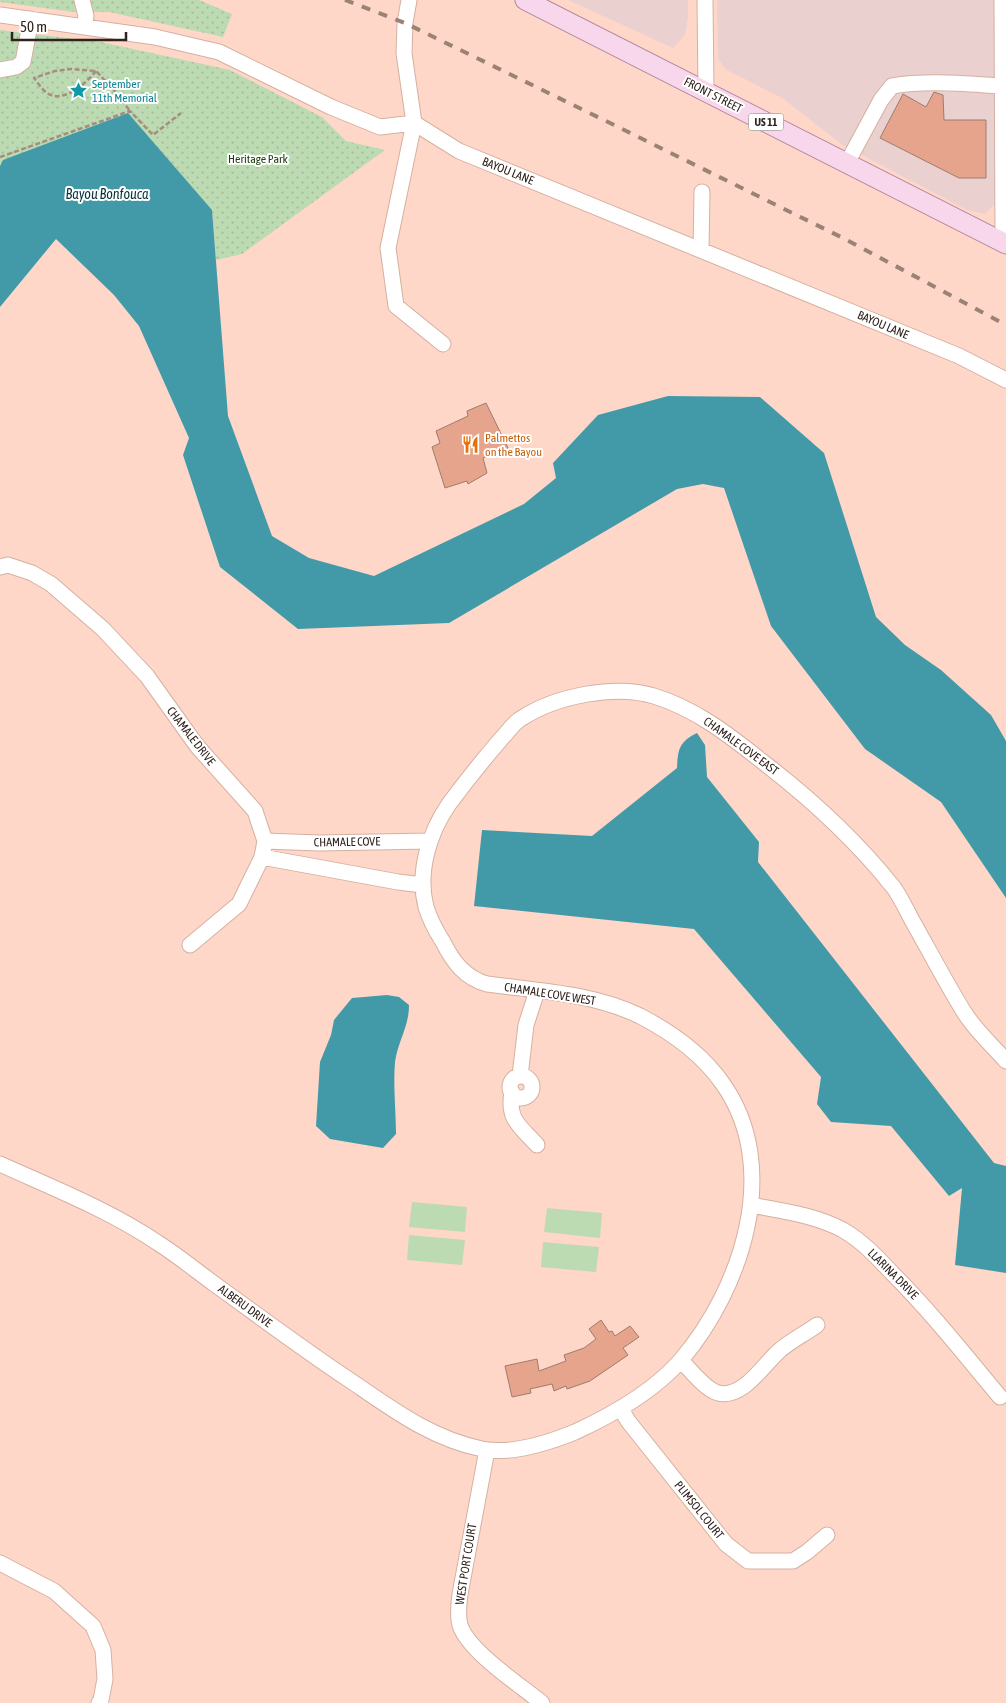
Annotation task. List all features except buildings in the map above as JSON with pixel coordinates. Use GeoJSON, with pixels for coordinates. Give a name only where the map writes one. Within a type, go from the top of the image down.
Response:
{"type":"FeatureCollection","features":[{"type":"Feature","properties":{"kind":"main road","name":"FRONT STREET"},"geometry":{"type":"LineString","coordinates":[[526,0],[1004,244]]}},
{"type":"Feature","properties":{"kind":"street"},"geometry":{"type":"LineString","coordinates":[[82,0],[86,16],[84,26]]}},
{"type":"Feature","properties":{"kind":"street"},"geometry":{"type":"LineString","coordinates":[[409,0],[405,23],[404,53],[414,123],[388,248],[396,306],[443,344]]}},
{"type":"Feature","properties":{"kind":"street"},"geometry":{"type":"LineString","coordinates":[[706,0],[706,91]]}},
{"type":"Feature","properties":{"kind":"street"},"geometry":{"type":"LineString","coordinates":[[1002,0],[1004,244]]}},
{"type":"Feature","properties":{"kind":"street"},"geometry":{"type":"LineString","coordinates":[[0,15],[155,37],[219,52],[331,107],[380,127],[414,123]]}},
{"type":"Feature","properties":{"kind":"street"},"geometry":{"type":"LineString","coordinates":[[0,70],[16,67],[23,62],[31,19]]}},
{"type":"Feature","properties":{"kind":"street"},"geometry":{"type":"LineString","coordinates":[[847,163],[881,100],[892,86],[904,84],[954,84],[1002,86]]}},
{"type":"Feature","properties":{"kind":"street","name":"BAYOU LANE"},"geometry":{"type":"LineString","coordinates":[[414,123],[460,150],[959,356],[1006,380]]}},
{"type":"Feature","properties":{"kind":"street"},"geometry":{"type":"LineString","coordinates":[[701,250],[702,192]]}},
{"type":"Feature","properties":{"kind":"street","name":"CHAMALE DRIVE"},"geometry":{"type":"LineString","coordinates":[[0,567],[8,565],[32,573],[51,584],[103,629],[147,676],[197,746],[255,810],[265,841],[262,857],[239,904],[190,945]]}},
{"type":"Feature","properties":{"kind":"street","name":"CHAMALE COVE EAST"},"geometry":{"type":"LineString","coordinates":[[425,863],[430,841],[442,815],[472,772],[519,719],[544,706],[582,695],[621,690],[653,696],[693,712],[723,730],[798,789],[860,847],[896,891],[966,1014],[1006,1061]]}},
{"type":"Feature","properties":{"kind":"street","name":"CHAMALE COVE"},"geometry":{"type":"LineString","coordinates":[[265,841],[319,843],[430,841]]}},
{"type":"Feature","properties":{"kind":"street","name":"CHAMALE COVE"},"geometry":{"type":"LineString","coordinates":[[262,857],[423,885]]}},
{"type":"Feature","properties":{"kind":"street","name":"CHAMALE COVE WEST"},"geometry":{"type":"LineString","coordinates":[[425,863],[423,885],[426,908],[432,922],[460,969],[478,982],[571,995],[604,1002],[641,1017],[678,1039],[714,1072],[733,1101],[743,1125],[749,1149],[752,1177],[751,1205],[742,1248],[726,1290],[705,1327],[681,1360],[662,1378],[621,1409],[592,1424],[534,1446],[511,1450],[487,1450]]}},
{"type":"Feature","properties":{"kind":"street"},"geometry":{"type":"LineString","coordinates":[[537,991],[526,1025],[520,1076],[527,1078],[532,1087],[530,1093],[520,1097],[512,1092],[509,1106],[513,1119],[537,1146]]}},
{"type":"Feature","properties":{"kind":"street","name":"ALBERU DRIVE"},"geometry":{"type":"LineString","coordinates":[[0,1164],[99,1210],[156,1242],[336,1371],[420,1427],[442,1437],[487,1450]]}},
{"type":"Feature","properties":{"kind":"street","name":"LLARINA DRIVE"},"geometry":{"type":"LineString","coordinates":[[751,1205],[817,1219],[842,1230],[858,1240],[916,1296],[1000,1397]]}},
{"type":"Feature","properties":{"kind":"street"},"geometry":{"type":"LineString","coordinates":[[681,1360],[711,1390],[718,1394],[728,1393],[745,1386],[779,1351],[817,1325]]}},
{"type":"Feature","properties":{"kind":"street","name":"PLIMSOL COURT"},"geometry":{"type":"LineString","coordinates":[[621,1409],[628,1421],[726,1544],[748,1560],[793,1561],[827,1535]]}},
{"type":"Feature","properties":{"kind":"street","name":"WEST PORT COURT"},"geometry":{"type":"LineString","coordinates":[[487,1450],[460,1594],[458,1616],[460,1626],[467,1639],[484,1657],[542,1703]]}},
{"type":"Feature","properties":{"kind":"street"},"geometry":{"type":"LineString","coordinates":[[0,1563],[54,1591],[93,1626],[103,1650],[105,1679],[99,1703]]}},
{"type":"Feature","properties":{"kind":"path"},"geometry":{"type":"LineString","coordinates":[[96,72],[82,86],[62,96],[53,96],[47,93],[34,78],[55,71],[71,69],[96,72],[153,135],[181,113]]}},
{"type":"Feature","properties":{"kind":"path"},"geometry":{"type":"LineString","coordinates":[[0,157],[130,111]]}},
{"type":"Feature","properties":{"kind":"shaded area"},"geometry":{"type":"Polygon","coordinates":[[[568,0],[688,0],[685,35],[673,48],[568,0]]]}},
{"type":"Feature","properties":{"kind":"shaded area"},"geometry":{"type":"Polygon","coordinates":[[[717,0],[995,0],[996,80],[890,79],[848,149],[782,98],[725,69],[718,58],[717,0]]]}},
{"type":"Feature","properties":{"kind":"shaded area"},"geometry":{"type":"Polygon","coordinates":[[[908,91],[994,92],[996,203],[985,214],[967,210],[860,154],[894,93],[908,91]]]}},
{"type":"Feature","properties":{"kind":"green space"},"geometry":{"type":"Polygon","coordinates":[[[0,0],[199,0],[232,14],[223,37],[109,12],[73,12],[0,2],[0,0]]]}},
{"type":"Feature","properties":{"kind":"green space","name":"Heritage Park"},"geometry":{"type":"Polygon","coordinates":[[[0,30],[101,42],[230,70],[322,117],[346,141],[385,150],[242,254],[216,260],[212,210],[4,160],[0,166],[0,30]]]}},
{"type":"Feature","properties":{"kind":"green space"},"geometry":{"type":"Polygon","coordinates":[[[412,1202],[467,1207],[465,1232],[409,1227],[412,1202]]]}},
{"type":"Feature","properties":{"kind":"green space"},"geometry":{"type":"Polygon","coordinates":[[[547,1208],[602,1213],[600,1238],[544,1232],[547,1208]]]}},
{"type":"Feature","properties":{"kind":"green space"},"geometry":{"type":"Polygon","coordinates":[[[409,1235],[465,1240],[462,1265],[407,1260],[409,1235]]]}},
{"type":"Feature","properties":{"kind":"green space"},"geometry":{"type":"Polygon","coordinates":[[[543,1242],[599,1247],[596,1272],[541,1267],[543,1242]]]}},
{"type":"Feature","properties":{"kind":"water","name":"Bayou Bonfouca"},"geometry":{"type":"Polygon","coordinates":[[[128,113],[212,210],[228,416],[272,536],[309,558],[374,576],[524,504],[556,478],[553,463],[598,415],[668,396],[760,397],[824,453],[876,617],[905,645],[941,670],[991,715],[1006,741],[1006,898],[941,802],[865,749],[771,626],[724,488],[703,484],[677,489],[449,623],[298,629],[220,567],[183,455],[189,438],[139,326],[114,295],[56,239],[0,307],[0,166],[3,160],[128,113]]]}},
{"type":"Feature","properties":{"kind":"water"},"geometry":{"type":"Polygon","coordinates":[[[697,733],[705,745],[707,777],[759,842],[758,862],[994,1163],[1006,1166],[1006,1273],[955,1265],[962,1188],[949,1196],[891,1126],[831,1122],[817,1104],[821,1077],[694,929],[474,906],[482,830],[592,836],[677,768],[678,756],[683,743],[697,733]]]}},
{"type":"Feature","properties":{"kind":"water"},"geometry":{"type":"Polygon","coordinates":[[[387,995],[399,997],[409,1005],[409,1013],[395,1062],[396,1134],[383,1148],[330,1139],[316,1126],[320,1062],[331,1035],[334,1020],[352,998],[387,995]]]}},
{"type":"Feature","properties":{"kind":"railway"},"geometry":{"type":"LineString","coordinates":[[345,0],[405,23],[608,122],[845,239],[1006,325]]}},
{"type":"Feature","properties":{"kind":"place","name":"September 11th Memorial"},"geometry":{"type":"Point","coordinates":[78,91]}},
{"type":"Feature","properties":{"kind":"place","name":"Palmettos on the Bayou"},"geometry":{"type":"Point","coordinates":[471,445]}}]}
